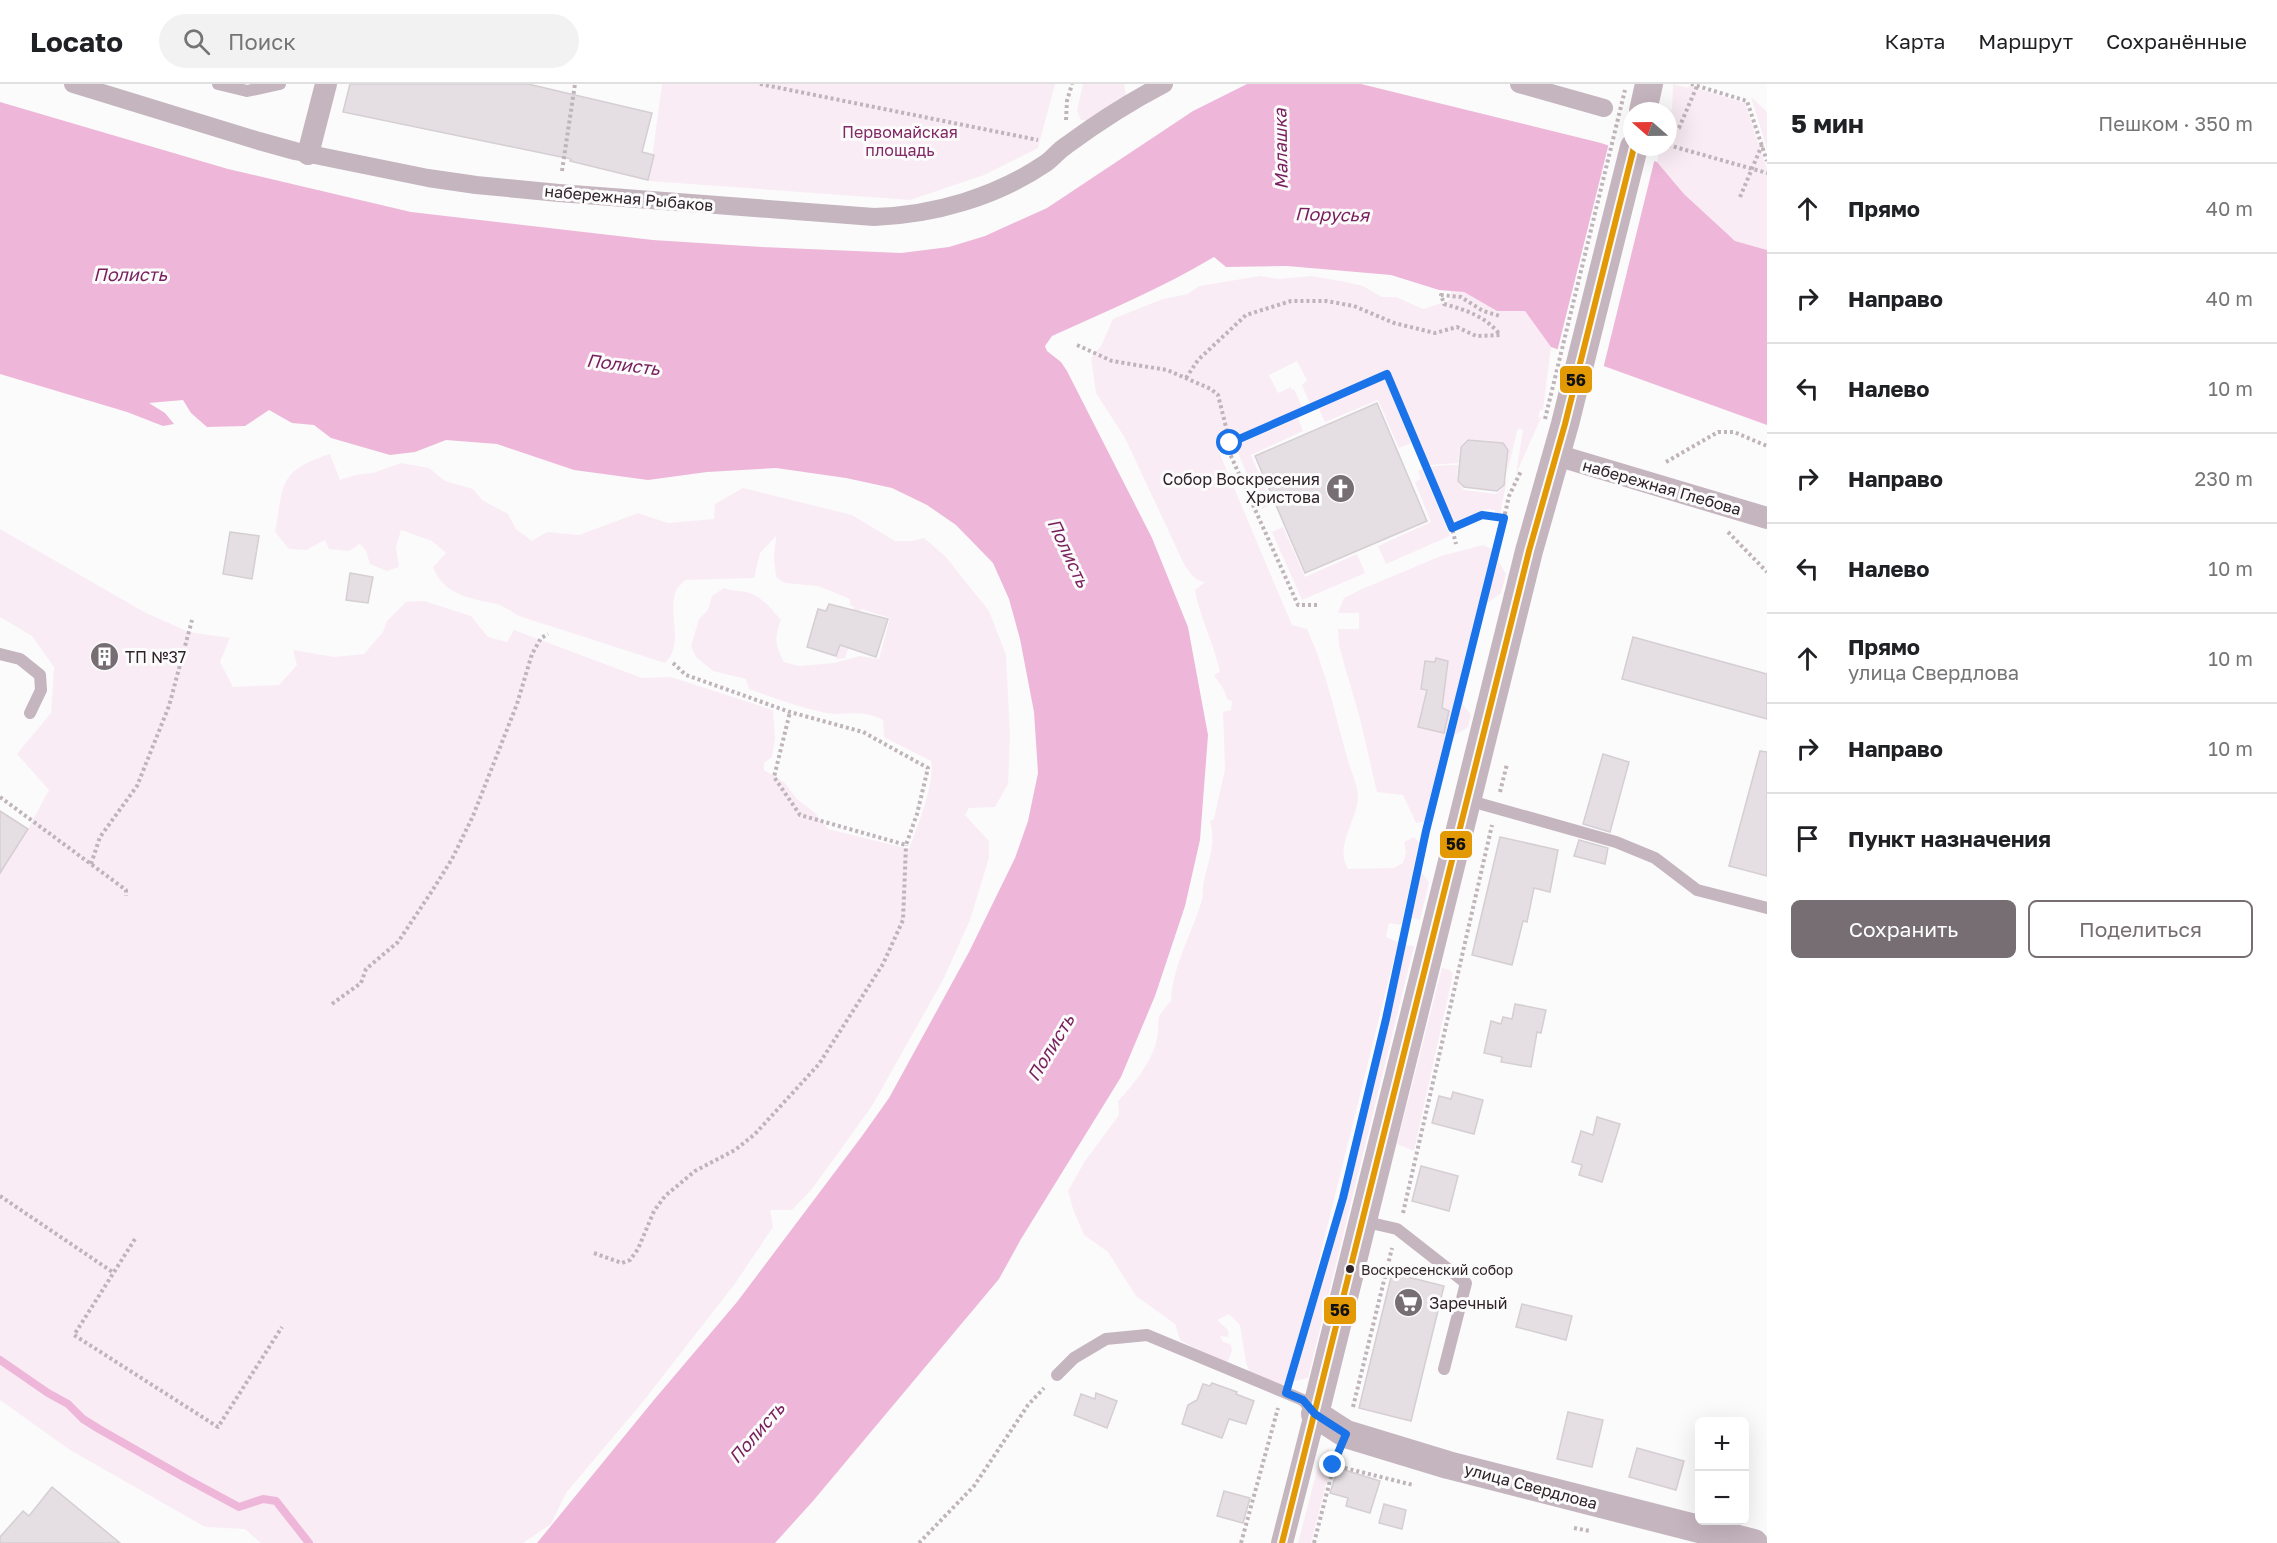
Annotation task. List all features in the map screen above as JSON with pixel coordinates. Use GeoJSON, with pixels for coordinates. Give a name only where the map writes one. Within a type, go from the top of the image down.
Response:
{"type":"FeatureCollection","features":[{"type":"Feature","properties":{"kind":"street","name":"набережная Рыбаков"},"geometry":{"type":"LineString","coordinates":[[73,84],[308,154],[428,178],[559,193],[827,214],[906,216],[962,203],[1025,175],[1047,162],[1064,146],[1164,84]]}},
{"type":"Feature","properties":{"kind":"street"},"geometry":{"type":"LineString","coordinates":[[308,154],[326,84]]}},
{"type":"Feature","properties":{"kind":"street"},"geometry":{"type":"LineString","coordinates":[[1519,84],[1604,108]]}},
{"type":"Feature","properties":{"kind":"street"},"geometry":{"type":"LineString","coordinates":[[1282,1543],[1529,551],[1556,455],[1551,423],[1631,156]]}},
{"type":"Feature","properties":{"kind":"street","name":"набережная Глебова"},"geometry":{"type":"LineString","coordinates":[[1556,455],[1767,518]]}},
{"type":"Feature","properties":{"kind":"street","name":"улица Свердлова"},"geometry":{"type":"LineString","coordinates":[[1315,1414],[1346,1434],[1448,1465],[1754,1543]]}},
{"type":"Feature","properties":{"kind":"lane"},"geometry":{"type":"LineString","coordinates":[[218,84],[247,91],[280,84]]}},
{"type":"Feature","properties":{"kind":"lane"},"geometry":{"type":"LineString","coordinates":[[0,654],[20,659],[40,675],[41,690],[30,713]]}},
{"type":"Feature","properties":{"kind":"lane"},"geometry":{"type":"LineString","coordinates":[[1467,800],[1616,842],[1655,858],[1697,890],[1767,908]]}},
{"type":"Feature","properties":{"kind":"lane"},"geometry":{"type":"LineString","coordinates":[[1362,1221],[1397,1229],[1466,1283],[1444,1369]]}},
{"type":"Feature","properties":{"kind":"lane"},"geometry":{"type":"LineString","coordinates":[[1057,1375],[1074,1358],[1106,1338],[1147,1335],[1303,1400],[1315,1414]]}},
{"type":"Feature","properties":{"kind":"path"},"geometry":{"type":"LineString","coordinates":[[559,193],[575,84]]}},
{"type":"Feature","properties":{"kind":"path"},"geometry":{"type":"LineString","coordinates":[[760,84],[1064,146],[1067,101],[1071,84]]}},
{"type":"Feature","properties":{"kind":"path"},"geometry":{"type":"LineString","coordinates":[[1691,84],[1748,101],[1767,161]]}},
{"type":"Feature","properties":{"kind":"path"},"geometry":{"type":"LineString","coordinates":[[1677,129],[1697,86]]}},
{"type":"Feature","properties":{"kind":"path"},"geometry":{"type":"LineString","coordinates":[[1551,423],[1641,95]]}},
{"type":"Feature","properties":{"kind":"path"},"geometry":{"type":"LineString","coordinates":[[1740,197],[1762,145]]}},
{"type":"Feature","properties":{"kind":"path"},"geometry":{"type":"LineString","coordinates":[[1677,148],[1767,173]]}},
{"type":"Feature","properties":{"kind":"path"},"geometry":{"type":"LineString","coordinates":[[1186,378],[1198,360],[1246,315],[1291,301],[1326,301],[1354,306],[1394,323],[1435,333],[1457,327],[1476,336],[1500,335],[1491,323],[1444,304],[1441,295],[1461,297],[1483,311],[1500,316]]}},
{"type":"Feature","properties":{"kind":"path"},"geometry":{"type":"LineString","coordinates":[[1077,345],[1112,361],[1167,370],[1211,389],[1218,395],[1230,443]]}},
{"type":"Feature","properties":{"kind":"path"},"geometry":{"type":"LineString","coordinates":[[1317,604],[1298,605],[1226,445],[1387,374],[1452,528],[1456,544]]}},
{"type":"Feature","properties":{"kind":"path"},"geometry":{"type":"LineString","coordinates":[[1662,466],[1681,452],[1718,432],[1734,432],[1767,446]]}},
{"type":"Feature","properties":{"kind":"path"},"geometry":{"type":"LineString","coordinates":[[1399,954],[1426,831],[1509,496],[1524,467]]}},
{"type":"Feature","properties":{"kind":"path"},"geometry":{"type":"LineString","coordinates":[[1452,528],[1482,515],[1504,518]]}},
{"type":"Feature","properties":{"kind":"path"},"geometry":{"type":"LineString","coordinates":[[91,864],[100,837],[137,786],[169,706],[192,620]]}},
{"type":"Feature","properties":{"kind":"path"},"geometry":{"type":"LineString","coordinates":[[333,1004],[361,983],[366,969],[398,942],[452,859],[473,816],[517,704],[532,654],[541,638],[548,634]]}},
{"type":"Feature","properties":{"kind":"path"},"geometry":{"type":"LineString","coordinates":[[594,1252],[622,1263],[630,1260],[638,1248],[654,1210],[665,1196],[695,1171],[735,1150],[755,1134],[819,1064],[883,964],[903,920],[906,845],[917,814],[928,768],[863,732],[790,712],[686,675],[673,663]]}},
{"type":"Feature","properties":{"kind":"path"},"geometry":{"type":"LineString","coordinates":[[790,712],[774,777],[800,815],[906,845]]}},
{"type":"Feature","properties":{"kind":"path"},"geometry":{"type":"LineString","coordinates":[[1314,1543],[1334,1461],[1346,1434],[1397,1229],[1404,1210],[1507,762]]}},
{"type":"Feature","properties":{"kind":"path"},"geometry":{"type":"LineString","coordinates":[[0,797],[126,890],[126,896]]}},
{"type":"Feature","properties":{"kind":"path"},"geometry":{"type":"LineString","coordinates":[[0,1196],[114,1273]]}},
{"type":"Feature","properties":{"kind":"path"},"geometry":{"type":"LineString","coordinates":[[135,1239],[74,1335],[218,1427],[282,1327]]}},
{"type":"Feature","properties":{"kind":"path"},"geometry":{"type":"LineString","coordinates":[[1241,1543],[1276,1413],[1286,1393],[1313,1301]]}},
{"type":"Feature","properties":{"kind":"path"},"geometry":{"type":"LineString","coordinates":[[919,1543],[974,1486],[1028,1405],[1057,1375]]}},
{"type":"Feature","properties":{"kind":"green space","name":"Первомайская площадь"},"geometry":{"type":"Polygon","coordinates":[[[662,84],[1055,84],[1038,148],[984,175],[910,200],[649,181],[662,84]]]}},
{"type":"Feature","properties":{"kind":"green space"},"geometry":{"type":"Polygon","coordinates":[[[1083,84],[1124,84],[1126,96],[1089,121],[1081,120],[1077,110],[1083,84]]]}},
{"type":"Feature","properties":{"kind":"green space"},"geometry":{"type":"Polygon","coordinates":[[[1673,84],[1688,88],[1689,86],[1745,103],[1767,169],[1767,250],[1735,241],[1684,194],[1657,162],[1658,156],[1677,156],[1677,102],[1672,102],[1673,84]]]}},
{"type":"Feature","properties":{"kind":"green space"},"geometry":{"type":"Polygon","coordinates":[[[1751,97],[1767,112],[1767,149],[1751,97]]]}},
{"type":"Feature","properties":{"kind":"green space"},"geometry":{"type":"Polygon","coordinates":[[[1260,276],[1280,279],[1311,276],[1341,281],[1363,286],[1382,297],[1396,297],[1423,309],[1450,300],[1451,291],[1464,292],[1497,311],[1525,311],[1551,347],[1543,410],[1540,410],[1538,417],[1541,418],[1516,474],[1523,430],[1518,428],[1507,473],[1509,449],[1503,442],[1467,439],[1460,446],[1458,463],[1429,465],[1389,370],[1310,404],[1302,385],[1307,380],[1297,361],[1269,375],[1278,393],[1291,387],[1292,390],[1294,389],[1302,407],[1216,445],[1292,625],[1307,629],[1325,676],[1358,793],[1357,807],[1345,842],[1344,860],[1348,869],[1394,868],[1403,863],[1406,852],[1404,842],[1414,837],[1419,842],[1401,925],[1389,923],[1386,937],[1398,942],[1295,1356],[1285,1384],[1276,1385],[1251,1375],[1246,1363],[1240,1325],[1229,1314],[1217,1320],[1228,1330],[1229,1337],[1220,1336],[1222,1341],[1231,1345],[1232,1351],[1227,1363],[1212,1358],[1180,1340],[1175,1324],[1136,1296],[1108,1252],[1084,1235],[1068,1191],[1085,1161],[1119,1115],[1118,1101],[1147,1064],[1155,1047],[1160,1015],[1171,1001],[1178,964],[1202,900],[1203,883],[1212,844],[1210,821],[1214,819],[1225,769],[1223,712],[1231,710],[1232,701],[1227,699],[1214,675],[1220,672],[1195,590],[1205,582],[1195,578],[1184,564],[1125,438],[1096,393],[1091,358],[1101,346],[1113,319],[1163,299],[1188,294],[1199,286],[1260,276]]]}},
{"type":"Feature","properties":{"kind":"green space"},"geometry":{"type":"Polygon","coordinates":[[[1385,379],[1411,443],[1399,448],[1378,400],[1325,422],[1319,409],[1385,379]]]}},
{"type":"Feature","properties":{"kind":"green space"},"geometry":{"type":"Polygon","coordinates":[[[1298,418],[1303,431],[1251,455],[1272,504],[1262,509],[1235,446],[1298,418]]]}},
{"type":"Feature","properties":{"kind":"green space"},"geometry":{"type":"Polygon","coordinates":[[[330,454],[340,480],[373,473],[401,463],[429,468],[445,481],[473,489],[482,500],[508,514],[516,529],[532,541],[547,532],[579,535],[638,513],[668,523],[714,519],[715,504],[743,488],[852,515],[895,541],[924,538],[945,556],[989,611],[1006,655],[1010,735],[1008,784],[995,807],[969,808],[965,815],[989,841],[989,858],[970,920],[943,980],[872,1106],[812,1189],[792,1210],[770,1210],[773,1227],[734,1285],[641,1404],[566,1493],[551,1524],[523,1543],[261,1543],[245,1529],[205,1527],[70,1450],[0,1400],[0,873],[49,790],[17,754],[51,713],[54,667],[32,636],[0,617],[0,529],[146,613],[189,632],[230,638],[220,662],[233,687],[279,685],[297,665],[293,650],[334,657],[364,654],[383,632],[387,621],[406,602],[424,601],[471,616],[488,637],[507,642],[514,630],[642,678],[671,677],[773,710],[775,739],[772,757],[764,763],[764,770],[784,782],[797,799],[815,813],[828,829],[909,849],[928,793],[932,770],[931,761],[884,737],[883,720],[874,716],[859,713],[830,714],[776,699],[749,689],[746,679],[713,671],[696,657],[691,646],[699,619],[708,610],[712,596],[724,588],[756,596],[781,620],[776,641],[784,662],[799,666],[834,663],[860,656],[879,659],[890,618],[861,609],[845,658],[836,659],[854,607],[850,605],[850,599],[818,586],[785,583],[776,577],[774,558],[776,536],[760,553],[754,578],[685,580],[676,591],[673,609],[674,647],[665,663],[519,616],[497,604],[451,590],[444,584],[433,567],[446,553],[432,541],[401,530],[396,547],[399,567],[387,571],[370,564],[366,551],[360,544],[349,551],[329,549],[325,540],[306,550],[289,549],[275,532],[286,481],[301,466],[330,454]]]}},
{"type":"Feature","properties":{"kind":"green space"},"geometry":{"type":"Polygon","coordinates":[[[1458,465],[1457,481],[1464,490],[1496,494],[1507,479],[1500,515],[1496,514],[1495,510],[1486,509],[1453,524],[1430,467],[1458,465]]]}},
{"type":"Feature","properties":{"kind":"green space"},"geometry":{"type":"Polygon","coordinates":[[[1422,469],[1450,536],[1386,564],[1378,546],[1431,522],[1415,482],[1421,479],[1418,471],[1422,469]]]}},
{"type":"Feature","properties":{"kind":"green space"},"geometry":{"type":"Polygon","coordinates":[[[1283,527],[1305,577],[1357,554],[1365,573],[1302,600],[1272,532],[1283,527]]]}},
{"type":"Feature","properties":{"kind":"green space"},"geometry":{"type":"Polygon","coordinates":[[[1483,545],[1492,549],[1424,822],[1416,823],[1403,795],[1377,792],[1360,719],[1339,646],[1338,629],[1359,629],[1359,613],[1338,613],[1344,598],[1441,556],[1483,545]],[[1425,661],[1421,689],[1444,692],[1448,664],[1425,661]],[[1424,704],[1418,727],[1444,732],[1449,711],[1424,704]]]}},
{"type":"Feature","properties":{"kind":"green space"},"geometry":{"type":"Polygon","coordinates":[[[1499,554],[1499,562],[1506,574],[1501,593],[1486,604],[1496,558],[1499,554]]]}},
{"type":"Feature","properties":{"kind":"green space"},"geometry":{"type":"Polygon","coordinates":[[[1464,696],[1463,705],[1471,715],[1468,727],[1455,735],[1453,741],[1452,740],[1464,696]]]}},
{"type":"Feature","properties":{"kind":"green space"},"geometry":{"type":"Polygon","coordinates":[[[1422,869],[1421,872],[1429,882],[1420,920],[1414,918],[1409,920],[1419,871],[1422,869]]]}},
{"type":"Feature","properties":{"kind":"green space"},"geometry":{"type":"Polygon","coordinates":[[[1404,945],[1414,946],[1308,1378],[1294,1381],[1348,1194],[1404,945]]]}},
{"type":"Feature","properties":{"kind":"green space"},"geometry":{"type":"Polygon","coordinates":[[[1442,968],[1450,970],[1453,974],[1414,1151],[1397,1144],[1442,968]]]}},
{"type":"Feature","properties":{"kind":"green space"},"geometry":{"type":"Polygon","coordinates":[[[1328,1449],[1332,1452],[1333,1457],[1311,1543],[1298,1543],[1321,1455],[1328,1449]]]}},
{"type":"Feature","properties":{"kind":"water"},"geometry":{"type":"Polygon","coordinates":[[[1247,84],[1361,84],[1601,143],[1623,150],[1623,156],[1639,156],[1657,162],[1684,194],[1735,241],[1767,250],[1767,425],[1551,347],[1525,311],[1497,311],[1464,292],[1439,290],[1391,275],[1287,266],[1226,267],[1214,257],[1154,289],[1052,336],[1045,346],[1047,351],[1061,362],[1067,371],[1152,538],[1188,627],[1208,735],[1200,840],[1185,906],[1155,996],[1121,1077],[1021,1239],[999,1279],[813,1501],[775,1543],[537,1543],[737,1302],[862,1136],[889,1098],[969,952],[1015,858],[1028,821],[1038,773],[1034,712],[1020,639],[1009,599],[993,563],[956,525],[927,505],[892,488],[846,478],[776,468],[707,472],[648,480],[574,470],[497,444],[446,440],[415,452],[390,455],[331,438],[314,425],[292,423],[269,410],[245,426],[207,427],[191,413],[183,400],[149,403],[165,413],[174,424],[163,426],[127,412],[0,374],[0,102],[228,169],[411,212],[653,240],[901,253],[949,247],[985,236],[1047,208],[1193,111],[1247,84]]]}},
{"type":"Feature","properties":{"kind":"pier"},"geometry":{"type":"Polygon","coordinates":[[[1609,143],[1623,148],[1623,156],[1655,158],[1603,369],[1557,352],[1609,143]]]}},
{"type":"Feature","properties":{"kind":"building"},"geometry":{"type":"Polygon","coordinates":[[[350,84],[528,84],[652,113],[642,152],[654,155],[648,180],[570,161],[571,159],[343,112],[350,84]]]}},
{"type":"Feature","properties":{"kind":"building","name":"Собор Воскресения Христова"},"geometry":{"type":"Polygon","coordinates":[[[1377,403],[1427,521],[1305,573],[1255,456],[1377,403]]]}},
{"type":"Feature","properties":{"kind":"building"},"geometry":{"type":"Polygon","coordinates":[[[1468,440],[1503,443],[1508,450],[1504,485],[1497,491],[1464,487],[1458,481],[1461,447],[1468,440]]]}},
{"type":"Feature","properties":{"kind":"building"},"geometry":{"type":"Polygon","coordinates":[[[230,532],[259,536],[252,579],[223,574],[230,532]]]}},
{"type":"Feature","properties":{"kind":"building"},"geometry":{"type":"Polygon","coordinates":[[[350,573],[373,577],[368,603],[346,600],[350,573]]]}},
{"type":"Feature","properties":{"kind":"building"},"geometry":{"type":"Polygon","coordinates":[[[829,604],[888,619],[876,657],[840,645],[836,656],[807,647],[818,609],[826,611],[829,604]]]}},
{"type":"Feature","properties":{"kind":"building"},"geometry":{"type":"Polygon","coordinates":[[[1633,637],[1767,674],[1767,719],[1622,679],[1633,637]]]}},
{"type":"Feature","properties":{"kind":"building"},"geometry":{"type":"Polygon","coordinates":[[[1436,658],[1448,661],[1442,708],[1449,711],[1444,733],[1418,727],[1427,690],[1421,689],[1425,661],[1435,662],[1436,658]]]}},
{"type":"Feature","properties":{"kind":"building"},"geometry":{"type":"Polygon","coordinates":[[[1760,751],[1767,752],[1767,876],[1729,866],[1760,751]]]}},
{"type":"Feature","properties":{"kind":"building"},"geometry":{"type":"Polygon","coordinates":[[[1603,754],[1629,762],[1610,832],[1583,824],[1603,754]]]}},
{"type":"Feature","properties":{"kind":"building"},"geometry":{"type":"Polygon","coordinates":[[[0,811],[28,829],[0,873],[0,811]]]}},
{"type":"Feature","properties":{"kind":"building"},"geometry":{"type":"Polygon","coordinates":[[[1500,837],[1558,850],[1550,892],[1534,888],[1527,922],[1523,921],[1512,965],[1472,955],[1500,837]]]}},
{"type":"Feature","properties":{"kind":"building"},"geometry":{"type":"Polygon","coordinates":[[[1579,840],[1608,848],[1605,864],[1574,856],[1579,840]]]}},
{"type":"Feature","properties":{"kind":"building"},"geometry":{"type":"Polygon","coordinates":[[[1515,1004],[1546,1010],[1541,1033],[1537,1032],[1531,1067],[1501,1062],[1502,1057],[1484,1053],[1491,1021],[1501,1024],[1503,1017],[1512,1019],[1515,1004]]]}},
{"type":"Feature","properties":{"kind":"building"},"geometry":{"type":"Polygon","coordinates":[[[1453,1092],[1483,1100],[1474,1134],[1432,1123],[1439,1096],[1451,1099],[1453,1092]]]}},
{"type":"Feature","properties":{"kind":"building"},"geometry":{"type":"Polygon","coordinates":[[[1597,1117],[1620,1124],[1602,1182],[1579,1175],[1582,1165],[1572,1162],[1581,1131],[1593,1135],[1597,1117]]]}},
{"type":"Feature","properties":{"kind":"building"},"geometry":{"type":"Polygon","coordinates":[[[1421,1166],[1458,1176],[1449,1211],[1412,1201],[1421,1166]]]}},
{"type":"Feature","properties":{"kind":"building"},"geometry":{"type":"Polygon","coordinates":[[[1392,1273],[1444,1286],[1411,1421],[1359,1408],[1392,1273]]]}},
{"type":"Feature","properties":{"kind":"building"},"geometry":{"type":"Polygon","coordinates":[[[1522,1304],[1572,1316],[1566,1340],[1516,1327],[1522,1304]]]}},
{"type":"Feature","properties":{"kind":"building"},"geometry":{"type":"Polygon","coordinates":[[[1212,1383],[1254,1401],[1246,1424],[1229,1419],[1222,1438],[1182,1424],[1188,1405],[1197,1400],[1203,1384],[1210,1386],[1212,1383]]]}},
{"type":"Feature","properties":{"kind":"building"},"geometry":{"type":"Polygon","coordinates":[[[1096,1393],[1117,1401],[1107,1428],[1074,1415],[1081,1394],[1095,1399],[1096,1393]]]}},
{"type":"Feature","properties":{"kind":"building"},"geometry":{"type":"Polygon","coordinates":[[[1568,1412],[1603,1420],[1592,1467],[1557,1459],[1568,1412]]]}},
{"type":"Feature","properties":{"kind":"building"},"geometry":{"type":"Polygon","coordinates":[[[1637,1448],[1684,1461],[1676,1490],[1629,1477],[1637,1448]]]}},
{"type":"Feature","properties":{"kind":"building"},"geometry":{"type":"Polygon","coordinates":[[[1338,1468],[1380,1481],[1370,1513],[1346,1506],[1348,1498],[1330,1493],[1338,1468]]]}},
{"type":"Feature","properties":{"kind":"building"},"geometry":{"type":"Polygon","coordinates":[[[52,1487],[120,1543],[0,1543],[0,1537],[23,1511],[29,1516],[52,1487]]]}},
{"type":"Feature","properties":{"kind":"building"},"geometry":{"type":"Polygon","coordinates":[[[1224,1491],[1250,1498],[1243,1523],[1217,1516],[1224,1491]]]}},
{"type":"Feature","properties":{"kind":"building"},"geometry":{"type":"Polygon","coordinates":[[[1384,1504],[1406,1510],[1402,1529],[1379,1523],[1384,1504]]]}},
{"type":"Feature","properties":{"kind":"waterway"},"geometry":{"type":"LineString","coordinates":[[0,1360],[68,1404],[83,1419],[99,1429],[239,1507],[263,1499],[276,1501],[309,1543]]}},
{"type":"Feature","properties":{"kind":"transit line","name":"56"},"geometry":{"type":"LineString","coordinates":[[1282,1543],[1529,551],[1565,424],[1632,156]]}},
{"type":"Feature","properties":{"kind":"place","name":"Собор Воскресения Христова"},"geometry":{"type":"Point","coordinates":[1341,488]}},
{"type":"Feature","properties":{"kind":"place","name":"ТП №37"},"geometry":{"type":"Point","coordinates":[104,657]}},
{"type":"Feature","properties":{"kind":"place","name":"Воскресенский собор"},"geometry":{"type":"Point","coordinates":[1350,1269]}},
{"type":"Feature","properties":{"kind":"place","name":"Заречный"},"geometry":{"type":"Point","coordinates":[1408,1303]}},
{"type":"Feature","properties":{"kind":"route"},"geometry":{"type":"LineString","coordinates":[[1230,443],[1387,374],[1452,528],[1482,515],[1504,518],[1426,831],[1386,1019],[1343,1198],[1286,1393],[1303,1400],[1315,1414],[1346,1434],[1333,1465]]}},
{"type":"Feature","properties":{"kind":"water label","name":"Малашка"},"geometry":{"type":"Point","coordinates":[1281,149]}},
{"type":"Feature","properties":{"kind":"water label","name":"Порусья"},"geometry":{"type":"Point","coordinates":[1332,215]}},
{"type":"Feature","properties":{"kind":"water label","name":"Полисть"},"geometry":{"type":"Point","coordinates":[130,275]}},
{"type":"Feature","properties":{"kind":"water label","name":"Полисть"},"geometry":{"type":"Point","coordinates":[623,365]}},
{"type":"Feature","properties":{"kind":"water label","name":"Полисть"},"geometry":{"type":"Point","coordinates":[1068,553]}},
{"type":"Feature","properties":{"kind":"water label","name":"Полисть"},"geometry":{"type":"Point","coordinates":[1051,1048]}},
{"type":"Feature","properties":{"kind":"water label","name":"Полисть"},"geometry":{"type":"Point","coordinates":[757,1433]}}]}
